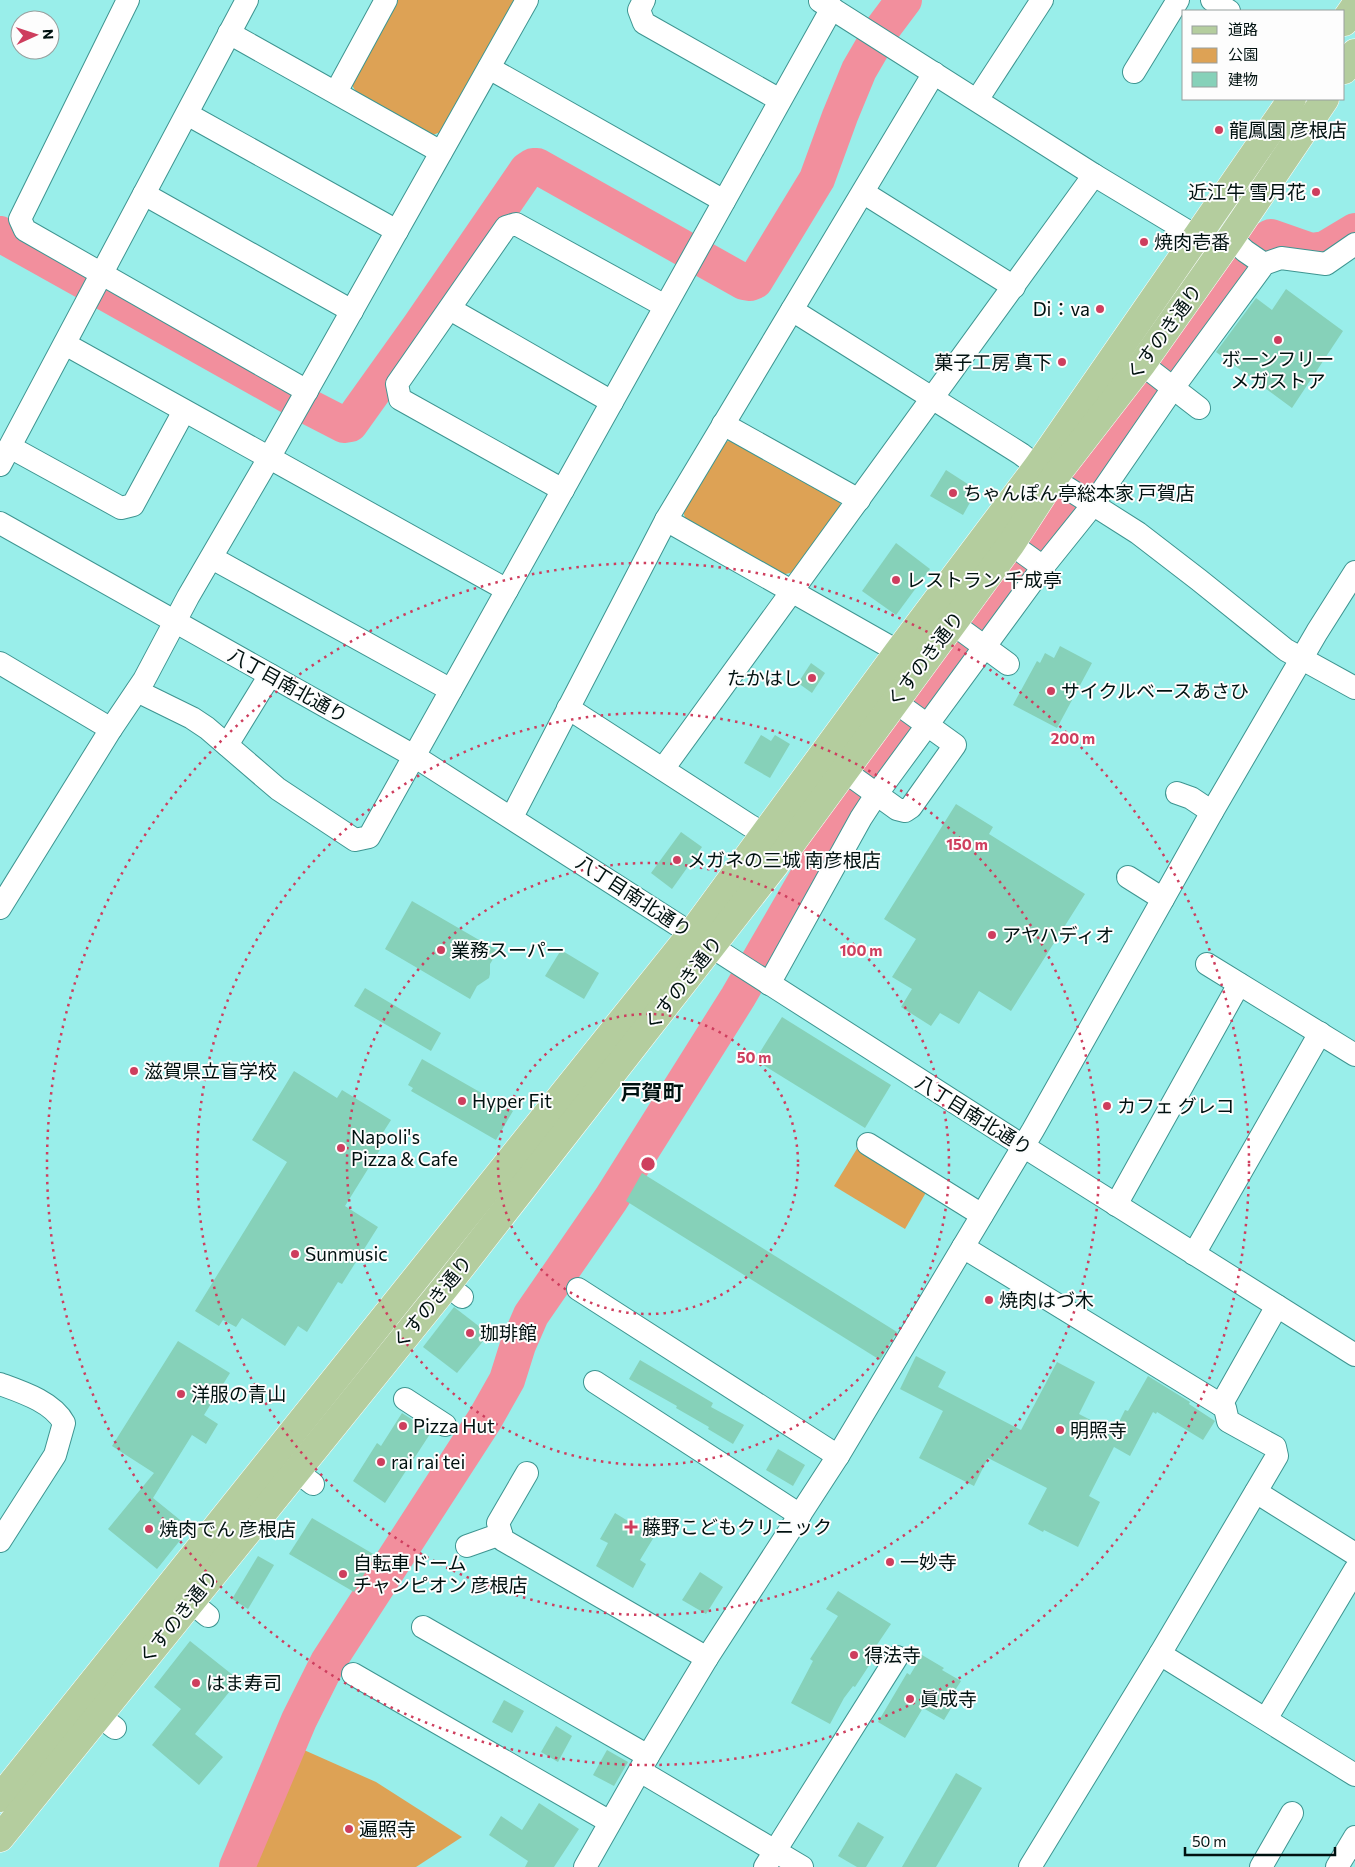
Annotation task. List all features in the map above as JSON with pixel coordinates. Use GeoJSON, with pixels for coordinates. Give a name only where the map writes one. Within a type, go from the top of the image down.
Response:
{"type":"FeatureCollection","features":[{"type":"Feature","properties":{"kind":"main road"},"geometry":{"type":"LineString","coordinates":[[1345,21],[1355,6]]}},
{"type":"Feature","properties":{"kind":"main road"},"geometry":{"type":"LineString","coordinates":[[1345,68],[1355,53]]}},
{"type":"Feature","properties":{"kind":"main road","name":"くすのき通り"},"geometry":{"type":"LineString","coordinates":[[0,1798],[702,940],[788,848],[862,784],[913,715],[921,665],[970,636],[1029,557],[1067,488],[1197,237],[1291,100]]}},
{"type":"Feature","properties":{"kind":"main road","name":"くすのき通り"},"geometry":{"type":"LineString","coordinates":[[0,1838],[107,1721],[200,1609],[454,1291],[702,940],[764,833],[898,652],[1067,488],[1160,378],[1245,255],[1324,100]]}},
{"type":"Feature","properties":{"kind":"street"},"geometry":{"type":"LineString","coordinates":[[128,0],[20,218],[25,230],[307,391]]}},
{"type":"Feature","properties":{"kind":"street"},"geometry":{"type":"LineString","coordinates":[[184,411],[133,506],[121,508],[5,456],[247,0]]}},
{"type":"Feature","properties":{"kind":"street"},"geometry":{"type":"LineString","coordinates":[[336,92],[386,0]]}},
{"type":"Feature","properties":{"kind":"street"},"geometry":{"type":"LineString","coordinates":[[0,908],[111,729],[137,691],[188,597],[269,458],[527,0]]}},
{"type":"Feature","properties":{"kind":"street"},"geometry":{"type":"LineString","coordinates":[[644,0],[639,10],[644,23],[780,100]]}},
{"type":"Feature","properties":{"kind":"street"},"geometry":{"type":"LineString","coordinates":[[977,100],[1042,0]]}},
{"type":"Feature","properties":{"kind":"street"},"geometry":{"type":"LineString","coordinates":[[1134,72],[1178,0]]}},
{"type":"Feature","properties":{"kind":"street"},"geometry":{"type":"LineString","coordinates":[[1212,0],[1227,10]]}},
{"type":"Feature","properties":{"kind":"street"},"geometry":{"type":"LineString","coordinates":[[137,691],[192,718],[278,788],[356,840],[369,837],[780,100],[825,4],[1094,175],[1197,237],[1245,255],[1326,264],[1355,244]]}},
{"type":"Feature","properties":{"kind":"street"},"geometry":{"type":"LineString","coordinates":[[229,33],[441,152]]}},
{"type":"Feature","properties":{"kind":"street"},"geometry":{"type":"LineString","coordinates":[[489,68],[724,200]]}},
{"type":"Feature","properties":{"kind":"street"},"geometry":{"type":"LineString","coordinates":[[512,817],[666,520],[864,193],[934,73]]}},
{"type":"Feature","properties":{"kind":"street"},"geometry":{"type":"LineString","coordinates":[[186,114],[397,231]]}},
{"type":"Feature","properties":{"kind":"street"},"geometry":{"type":"LineString","coordinates":[[663,769],[1094,175]]}},
{"type":"Feature","properties":{"kind":"street"},"geometry":{"type":"LineString","coordinates":[[864,193],[1014,287]]}},
{"type":"Feature","properties":{"kind":"street"},"geometry":{"type":"LineString","coordinates":[[144,194],[352,311]]}},
{"type":"Feature","properties":{"kind":"street"},"geometry":{"type":"LineString","coordinates":[[563,490],[400,399],[397,384],[506,227],[516,224],[666,306]]}},
{"type":"Feature","properties":{"kind":"street"},"geometry":{"type":"LineString","coordinates":[[758,977],[861,818],[862,784],[1029,557],[1067,488],[1160,378],[1245,255]]}},
{"type":"Feature","properties":{"kind":"street"},"geometry":{"type":"LineString","coordinates":[[450,309],[612,402]]}},
{"type":"Feature","properties":{"kind":"street"},"geometry":{"type":"LineString","coordinates":[[792,310],[934,398],[1067,488],[1138,533],[1200,580],[1286,650],[1355,688]]}},
{"type":"Feature","properties":{"kind":"street"},"geometry":{"type":"LineString","coordinates":[[65,344],[507,590]]}},
{"type":"Feature","properties":{"kind":"street"},"geometry":{"type":"LineString","coordinates":[[1160,378],[1200,408]]}},
{"type":"Feature","properties":{"kind":"street"},"geometry":{"type":"LineString","coordinates":[[724,424],[859,500]]}},
{"type":"Feature","properties":{"kind":"street"},"geometry":{"type":"LineString","coordinates":[[666,520],[921,665]]}},
{"type":"Feature","properties":{"kind":"street","name":"八丁目南北通り"},"geometry":{"type":"LineString","coordinates":[[0,523],[414,756],[1023,1146],[1355,1355]]}},
{"type":"Feature","properties":{"kind":"street"},"geometry":{"type":"LineString","coordinates":[[212,558],[450,690]]}},
{"type":"Feature","properties":{"kind":"street"},"geometry":{"type":"LineString","coordinates":[[585,1867],[644,1763],[766,1558],[800,1515],[838,1456],[963,1247],[1023,1146],[1212,812],[1355,572]]}},
{"type":"Feature","properties":{"kind":"street"},"geometry":{"type":"LineString","coordinates":[[970,636],[1008,664]]}},
{"type":"Feature","properties":{"kind":"street"},"geometry":{"type":"LineString","coordinates":[[0,663],[111,729]]}},
{"type":"Feature","properties":{"kind":"street"},"geometry":{"type":"LineString","coordinates":[[227,745],[270,675]]}},
{"type":"Feature","properties":{"kind":"street"},"geometry":{"type":"LineString","coordinates":[[568,708],[788,848]]}},
{"type":"Feature","properties":{"kind":"street"},"geometry":{"type":"LineString","coordinates":[[862,784],[897,810],[905,811],[911,807],[955,745],[913,715]]}},
{"type":"Feature","properties":{"kind":"street"},"geometry":{"type":"LineString","coordinates":[[1177,793],[1191,798],[1212,812]]}},
{"type":"Feature","properties":{"kind":"street"},"geometry":{"type":"LineString","coordinates":[[1128,877],[1164,898]]}},
{"type":"Feature","properties":{"kind":"street"},"geometry":{"type":"LineString","coordinates":[[1207,964],[1355,1055]]}},
{"type":"Feature","properties":{"kind":"street"},"geometry":{"type":"LineString","coordinates":[[1116,1205],[1239,984]]}},
{"type":"Feature","properties":{"kind":"street"},"geometry":{"type":"LineString","coordinates":[[1194,1254],[1320,1033]]}},
{"type":"Feature","properties":{"kind":"street"},"geometry":{"type":"LineString","coordinates":[[868,1144],[982,1215]]}},
{"type":"Feature","properties":{"kind":"street"},"geometry":{"type":"LineString","coordinates":[[963,1247],[1221,1405],[1225,1408],[1228,1421],[1275,1448],[1277,1456],[1160,1654],[1030,1867]]}},
{"type":"Feature","properties":{"kind":"street"},"geometry":{"type":"LineString","coordinates":[[578,1289],[838,1456]]}},
{"type":"Feature","properties":{"kind":"street"},"geometry":{"type":"LineString","coordinates":[[1221,1405],[1277,1306]]}},
{"type":"Feature","properties":{"kind":"street"},"geometry":{"type":"LineString","coordinates":[[595,1382],[800,1515]]}},
{"type":"Feature","properties":{"kind":"street"},"geometry":{"type":"LineString","coordinates":[[0,1384],[29,1395],[60,1414],[64,1423],[55,1456],[0,1541]]}},
{"type":"Feature","properties":{"kind":"street"},"geometry":{"type":"LineString","coordinates":[[405,1399],[445,1426]]}},
{"type":"Feature","properties":{"kind":"street"},"geometry":{"type":"LineString","coordinates":[[527,1473],[498,1524],[503,1540],[658,1626],[707,1658]]}},
{"type":"Feature","properties":{"kind":"street"},"geometry":{"type":"LineString","coordinates":[[1256,1492],[1355,1554]]}},
{"type":"Feature","properties":{"kind":"street"},"geometry":{"type":"LineString","coordinates":[[467,1546],[501,1534]]}},
{"type":"Feature","properties":{"kind":"street"},"geometry":{"type":"LineString","coordinates":[[1266,1719],[1355,1570]]}},
{"type":"Feature","properties":{"kind":"street"},"geometry":{"type":"LineString","coordinates":[[423,1627],[644,1763],[770,1859],[802,1867]]}},
{"type":"Feature","properties":{"kind":"street"},"geometry":{"type":"LineString","coordinates":[[1160,1654],[1355,1774]]}},
{"type":"Feature","properties":{"kind":"street"},"geometry":{"type":"LineString","coordinates":[[770,1859],[897,1656]]}},
{"type":"Feature","properties":{"kind":"street"},"geometry":{"type":"LineString","coordinates":[[353,1674],[610,1822]]}},
{"type":"Feature","properties":{"kind":"street"},"geometry":{"type":"LineString","coordinates":[[1262,1867],[1292,1813]]}},
{"type":"Feature","properties":{"kind":"street"},"geometry":{"type":"LineString","coordinates":[[1337,1867],[1355,1837]]}},
{"type":"Feature","properties":{"kind":"green space"},"geometry":{"type":"Polygon","coordinates":[[[398,0],[516,0],[443,131],[433,135],[359,96],[353,87],[353,80],[398,0]]]}},
{"type":"Feature","properties":{"kind":"green space"},"geometry":{"type":"Polygon","coordinates":[[[737,440],[839,497],[841,509],[795,572],[780,575],[686,522],[683,510],[723,442],[737,440]]]}},
{"type":"Feature","properties":{"kind":"green space"},"geometry":{"type":"Polygon","coordinates":[[[858,1147],[928,1189],[905,1229],[834,1186],[858,1147]]]}},
{"type":"Feature","properties":{"kind":"green space"},"geometry":{"type":"Polygon","coordinates":[[[295,1746],[376,1782],[462,1837],[416,1867],[245,1867],[295,1746]]]}},
{"type":"Feature","properties":{"kind":"building","name":"ボーンフリー メガストア"},"geometry":{"type":"Polygon","coordinates":[[[1286,289],[1343,331],[1292,408],[1216,352],[1256,298],[1272,310],[1286,289]]]}},
{"type":"Feature","properties":{"kind":"building","name":"ちゃんぽん亭総本家 戸賀店"},"geometry":{"type":"Polygon","coordinates":[[[946,470],[977,490],[963,515],[930,496],[946,470]]]}},
{"type":"Feature","properties":{"kind":"building","name":"レストラン 千成亭"},"geometry":{"type":"Polygon","coordinates":[[[896,543],[930,569],[896,615],[862,591],[896,543]]]}},
{"type":"Feature","properties":{"kind":"building","name":"サイクルベースあさひ"},"geometry":{"type":"Polygon","coordinates":[[[1060,646],[1092,663],[1057,728],[1013,705],[1037,661],[1040,663],[1045,653],[1054,658],[1060,646]]]}},
{"type":"Feature","properties":{"kind":"building","name":"たかはし"},"geometry":{"type":"Polygon","coordinates":[[[811,663],[825,673],[812,693],[798,683],[811,663]]]}},
{"type":"Feature","properties":{"kind":"building"},"geometry":{"type":"Polygon","coordinates":[[[761,735],[771,741],[775,735],[790,744],[770,778],[744,763],[761,735]]]}},
{"type":"Feature","properties":{"kind":"building","name":"アヤハディオ"},"geometry":{"type":"Polygon","coordinates":[[[956,804],[993,827],[989,834],[1085,894],[1011,1011],[979,991],[959,1024],[940,1013],[931,1026],[901,1007],[912,989],[892,977],[916,939],[884,919],[956,804]]]}},
{"type":"Feature","properties":{"kind":"building","name":"メガネの三城 南彦根店"},"geometry":{"type":"Polygon","coordinates":[[[681,832],[702,847],[672,889],[651,873],[681,832]]]}},
{"type":"Feature","properties":{"kind":"building","name":"業務スーパー"},"geometry":{"type":"Polygon","coordinates":[[[412,901],[498,951],[490,964],[489,978],[477,986],[470,999],[385,949],[412,901]]]}},
{"type":"Feature","properties":{"kind":"building"},"geometry":{"type":"Polygon","coordinates":[[[561,950],[599,973],[584,999],[545,976],[561,950]]]}},
{"type":"Feature","properties":{"kind":"building"},"geometry":{"type":"Polygon","coordinates":[[[365,988],[441,1033],[431,1051],[354,1006],[365,988]]]}},
{"type":"Feature","properties":{"kind":"building"},"geometry":{"type":"Polygon","coordinates":[[[782,1017],[891,1085],[865,1128],[755,1060],[782,1017]]]}},
{"type":"Feature","properties":{"kind":"building","name":"Hyper Fit"},"geometry":{"type":"Polygon","coordinates":[[[422,1059],[513,1111],[496,1140],[411,1091],[413,1088],[408,1085],[422,1059]]]}},
{"type":"Feature","properties":{"kind":"building","name":"Sunmusic"},"geometry":{"type":"Polygon","coordinates":[[[294,1071],[337,1098],[342,1090],[391,1120],[375,1145],[381,1148],[345,1206],[378,1227],[342,1284],[338,1282],[307,1332],[298,1326],[285,1346],[242,1318],[236,1327],[223,1320],[219,1326],[195,1311],[287,1162],[252,1140],[294,1071]]]}},
{"type":"Feature","properties":{"kind":"building"},"geometry":{"type":"Polygon","coordinates":[[[642,1173],[897,1332],[880,1360],[626,1201],[642,1173]]]}},
{"type":"Feature","properties":{"kind":"building"},"geometry":{"type":"Polygon","coordinates":[[[454,1307],[489,1334],[457,1373],[423,1347],[454,1307]]]}},
{"type":"Feature","properties":{"kind":"building","name":"洋服の青山"},"geometry":{"type":"Polygon","coordinates":[[[178,1341],[230,1373],[204,1415],[218,1424],[206,1444],[192,1435],[153,1498],[190,1528],[157,1569],[108,1529],[154,1473],[112,1446],[178,1341]]]}},
{"type":"Feature","properties":{"kind":"building"},"geometry":{"type":"Polygon","coordinates":[[[916,1356],[946,1372],[938,1387],[1021,1430],[1057,1362],[1095,1382],[1079,1414],[1114,1432],[1125,1410],[1128,1411],[1148,1376],[1190,1402],[1189,1404],[1215,1421],[1203,1440],[1157,1412],[1156,1414],[1153,1412],[1130,1456],[1114,1447],[1089,1496],[1100,1502],[1078,1547],[1028,1524],[1047,1488],[988,1458],[974,1486],[919,1458],[943,1411],[900,1389],[916,1356]]]}},
{"type":"Feature","properties":{"kind":"building"},"geometry":{"type":"Polygon","coordinates":[[[640,1360],[713,1403],[711,1407],[744,1425],[733,1444],[708,1429],[709,1427],[676,1408],[677,1406],[629,1379],[640,1360]]]}},
{"type":"Feature","properties":{"kind":"building"},"geometry":{"type":"Polygon","coordinates":[[[402,1413],[422,1426],[421,1428],[430,1434],[385,1503],[353,1481],[377,1443],[381,1446],[402,1413]]]}},
{"type":"Feature","properties":{"kind":"building"},"geometry":{"type":"Polygon","coordinates":[[[778,1449],[805,1465],[793,1486],[766,1470],[778,1449]]]}},
{"type":"Feature","properties":{"kind":"building"},"geometry":{"type":"Polygon","coordinates":[[[615,1513],[654,1537],[640,1560],[646,1564],[633,1588],[596,1566],[608,1543],[600,1539],[615,1513]]]}},
{"type":"Feature","properties":{"kind":"building","name":"自転車ドーム チャンピオン 彦根店"},"geometry":{"type":"Polygon","coordinates":[[[312,1518],[375,1555],[354,1592],[289,1554],[312,1518]]]}},
{"type":"Feature","properties":{"kind":"building"},"geometry":{"type":"Polygon","coordinates":[[[258,1556],[274,1565],[248,1609],[232,1599],[258,1556]]]}},
{"type":"Feature","properties":{"kind":"building"},"geometry":{"type":"Polygon","coordinates":[[[700,1572],[723,1587],[706,1614],[682,1600],[700,1572]]]}},
{"type":"Feature","properties":{"kind":"building"},"geometry":{"type":"Polygon","coordinates":[[[838,1591],[891,1624],[870,1655],[874,1658],[855,1687],[853,1686],[844,1698],[830,1724],[791,1703],[813,1661],[810,1659],[838,1616],[826,1609],[838,1591]]]}},
{"type":"Feature","properties":{"kind":"building"},"geometry":{"type":"Polygon","coordinates":[[[190,1641],[239,1680],[195,1734],[223,1757],[199,1785],[152,1745],[181,1709],[154,1687],[190,1641]]]}},
{"type":"Feature","properties":{"kind":"building"},"geometry":{"type":"Polygon","coordinates":[[[922,1655],[961,1681],[954,1692],[959,1695],[944,1720],[923,1708],[905,1738],[878,1722],[907,1673],[910,1675],[922,1655]]]}},
{"type":"Feature","properties":{"kind":"building"},"geometry":{"type":"Polygon","coordinates":[[[504,1700],[524,1711],[512,1733],[492,1722],[504,1700]]]}},
{"type":"Feature","properties":{"kind":"building"},"geometry":{"type":"Polygon","coordinates":[[[556,1726],[572,1736],[558,1762],[541,1752],[556,1726]]]}},
{"type":"Feature","properties":{"kind":"building"},"geometry":{"type":"Polygon","coordinates":[[[607,1750],[628,1762],[614,1786],[593,1775],[607,1750]]]}},
{"type":"Feature","properties":{"kind":"building"},"geometry":{"type":"Polygon","coordinates":[[[956,1773],[982,1788],[936,1867],[902,1867],[956,1773]]]}},
{"type":"Feature","properties":{"kind":"building"},"geometry":{"type":"Polygon","coordinates":[[[539,1803],[579,1829],[554,1867],[525,1867],[528,1861],[489,1835],[501,1816],[522,1830],[539,1803]]]}},
{"type":"Feature","properties":{"kind":"building"},"geometry":{"type":"Polygon","coordinates":[[[858,1822],[884,1837],[866,1867],[857,1867],[838,1856],[858,1822]]]}},
{"type":"Feature","properties":{"kind":"waterway"},"geometry":{"type":"LineString","coordinates":[[883,28],[904,0]]}},
{"type":"Feature","properties":{"kind":"waterway"},"geometry":{"type":"LineString","coordinates":[[703,259],[744,282],[750,283],[755,281],[817,179],[859,70],[873,46]]}},
{"type":"Feature","properties":{"kind":"waterway"},"geometry":{"type":"LineString","coordinates":[[309,407],[344,425],[350,424],[527,170],[533,166],[537,166],[685,249]]}},
{"type":"Feature","properties":{"kind":"waterway"},"geometry":{"type":"LineString","coordinates":[[237,1867],[299,1720],[328,1662],[485,1419],[507,1380],[518,1345],[531,1315],[611,1199],[738,997],[844,814],[1264,241],[1271,237],[1311,251],[1325,249],[1355,231]]}},
{"type":"Feature","properties":{"kind":"waterway"},"geometry":{"type":"LineString","coordinates":[[0,234],[84,281]]}},
{"type":"Feature","properties":{"kind":"waterway"},"geometry":{"type":"LineString","coordinates":[[104,292],[291,397]]}},
{"type":"Feature","properties":{"kind":"place","name":"龍鳳園 彦根店"},"geometry":{"type":"Point","coordinates":[1219,130]}},
{"type":"Feature","properties":{"kind":"place","name":"近江牛 雪月花"},"geometry":{"type":"Point","coordinates":[1316,192]}},
{"type":"Feature","properties":{"kind":"place","name":"焼肉壱番"},"geometry":{"type":"Point","coordinates":[1144,242]}},
{"type":"Feature","properties":{"kind":"place","name":"Di：va"},"geometry":{"type":"Point","coordinates":[1100,309]}},
{"type":"Feature","properties":{"kind":"place","name":"ボーンフリー メガストア"},"geometry":{"type":"Point","coordinates":[1278,340]}},
{"type":"Feature","properties":{"kind":"place","name":"菓子工房 真下"},"geometry":{"type":"Point","coordinates":[1062,362]}},
{"type":"Feature","properties":{"kind":"place","name":"ちゃんぽん亭総本家 戸賀店"},"geometry":{"type":"Point","coordinates":[953,493]}},
{"type":"Feature","properties":{"kind":"place","name":"レストラン 千成亭"},"geometry":{"type":"Point","coordinates":[896,580]}},
{"type":"Feature","properties":{"kind":"place","name":"たかはし"},"geometry":{"type":"Point","coordinates":[812,678]}},
{"type":"Feature","properties":{"kind":"place","name":"サイクルベースあさひ"},"geometry":{"type":"Point","coordinates":[1051,691]}},
{"type":"Feature","properties":{"kind":"place","name":"メガネの三城 南彦根店"},"geometry":{"type":"Point","coordinates":[677,860]}},
{"type":"Feature","properties":{"kind":"place","name":"アヤハディオ"},"geometry":{"type":"Point","coordinates":[992,935]}},
{"type":"Feature","properties":{"kind":"place","name":"業務スーパー"},"geometry":{"type":"Point","coordinates":[441,950]}},
{"type":"Feature","properties":{"kind":"place","name":"滋賀県立盲学校"},"geometry":{"type":"Point","coordinates":[134,1071]}},
{"type":"Feature","properties":{"kind":"place","name":"Hyper Fit"},"geometry":{"type":"Point","coordinates":[462,1101]}},
{"type":"Feature","properties":{"kind":"place","name":"カフェ グレコ"},"geometry":{"type":"Point","coordinates":[1107,1106]}},
{"type":"Feature","properties":{"kind":"place","name":"Napoli's Pizza & Cafe"},"geometry":{"type":"Point","coordinates":[341,1148]}},
{"type":"Feature","properties":{"kind":"place","name":"Sunmusic"},"geometry":{"type":"Point","coordinates":[295,1254]}},
{"type":"Feature","properties":{"kind":"place","name":"焼肉はづ木"},"geometry":{"type":"Point","coordinates":[989,1300]}},
{"type":"Feature","properties":{"kind":"place","name":"珈琲館"},"geometry":{"type":"Point","coordinates":[470,1333]}},
{"type":"Feature","properties":{"kind":"place","name":"洋服の青山"},"geometry":{"type":"Point","coordinates":[181,1394]}},
{"type":"Feature","properties":{"kind":"place","name":"Pizza Hut"},"geometry":{"type":"Point","coordinates":[403,1426]}},
{"type":"Feature","properties":{"kind":"place","name":"明照寺"},"geometry":{"type":"Point","coordinates":[1060,1430]}},
{"type":"Feature","properties":{"kind":"place","name":"rai rai tei"},"geometry":{"type":"Point","coordinates":[381,1462]}},
{"type":"Feature","properties":{"kind":"place","name":"藤野こどもクリニック"},"geometry":{"type":"Point","coordinates":[631,1527]}},
{"type":"Feature","properties":{"kind":"place","name":"焼肉でん 彦根店"},"geometry":{"type":"Point","coordinates":[149,1529]}},
{"type":"Feature","properties":{"kind":"place","name":"一妙寺"},"geometry":{"type":"Point","coordinates":[890,1562]}},
{"type":"Feature","properties":{"kind":"place","name":"自転車ドーム チャンピオン 彦根店"},"geometry":{"type":"Point","coordinates":[343,1574]}},
{"type":"Feature","properties":{"kind":"place","name":"得法寺"},"geometry":{"type":"Point","coordinates":[854,1655]}},
{"type":"Feature","properties":{"kind":"place","name":"はま寿司"},"geometry":{"type":"Point","coordinates":[196,1683]}},
{"type":"Feature","properties":{"kind":"place","name":"眞成寺"},"geometry":{"type":"Point","coordinates":[910,1699]}},
{"type":"Feature","properties":{"kind":"place","name":"遍照寺"},"geometry":{"type":"Point","coordinates":[349,1829]}},
{"type":"Feature","properties":{"kind":"district","name":"戸賀町"},"geometry":{"type":"Point","coordinates":[652,1093]}}]}
